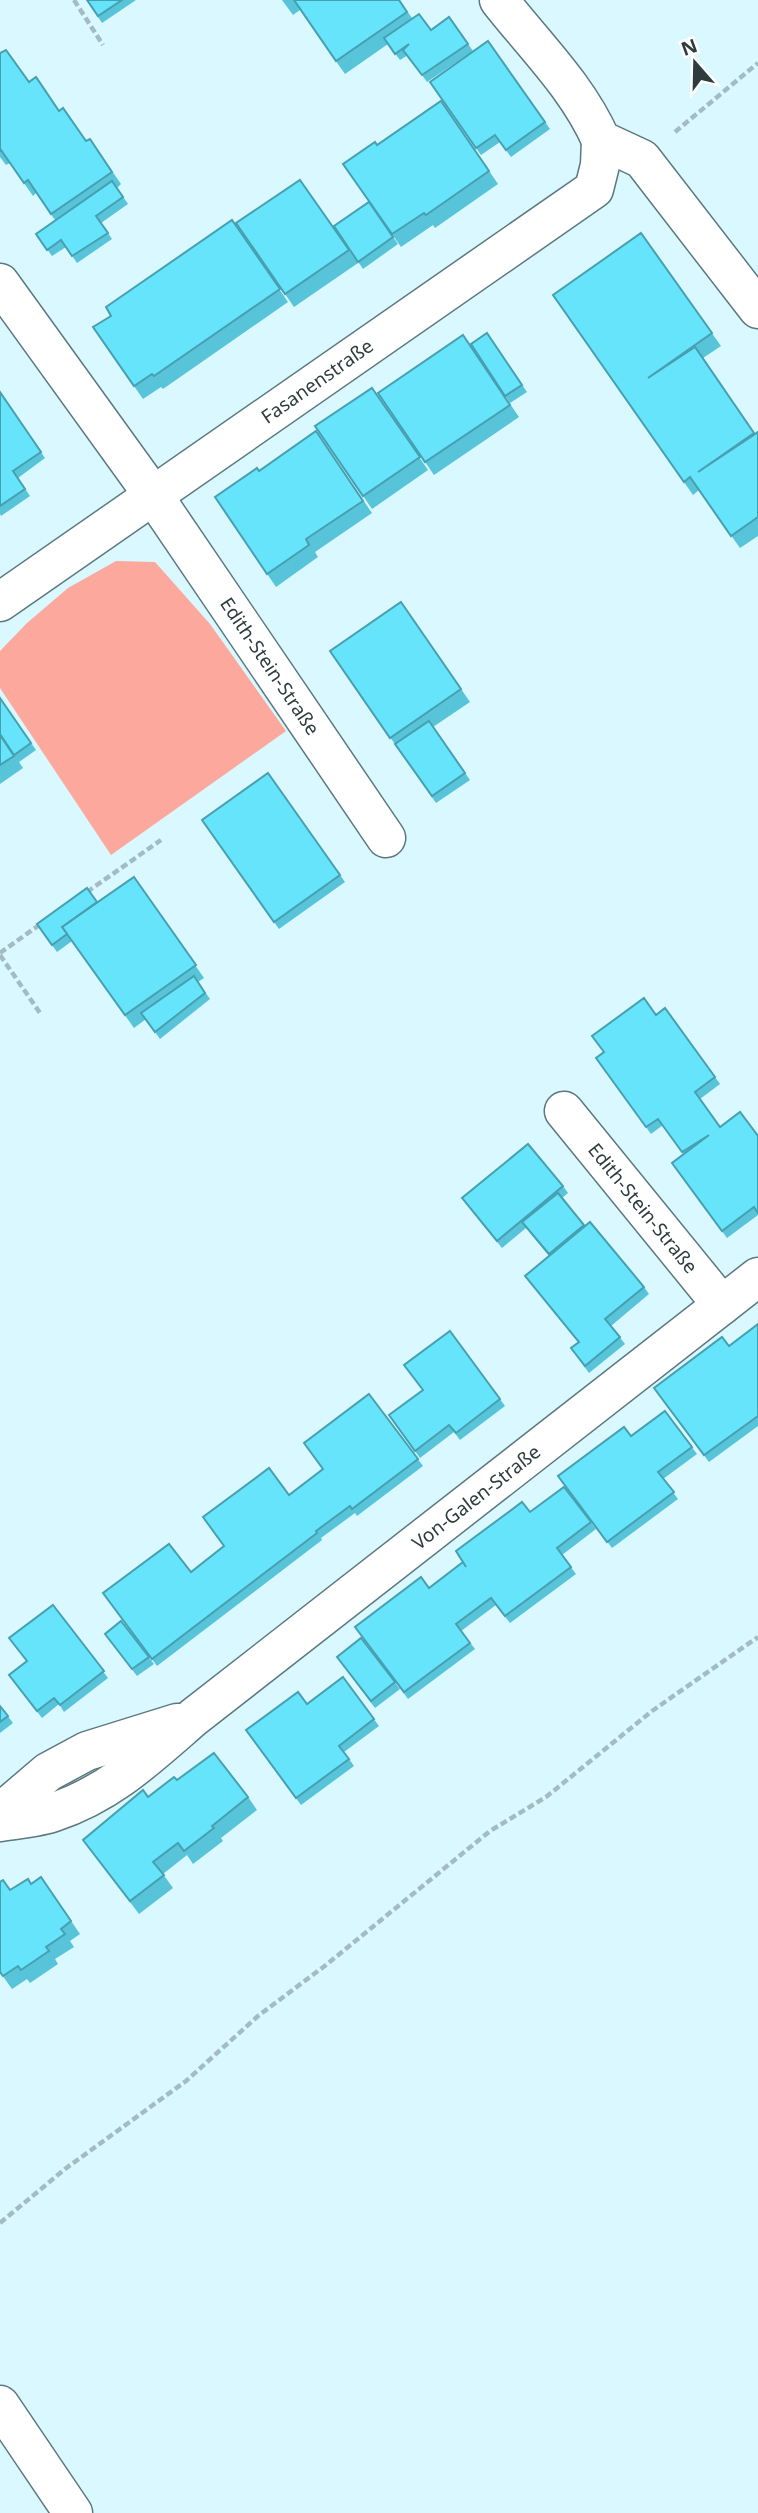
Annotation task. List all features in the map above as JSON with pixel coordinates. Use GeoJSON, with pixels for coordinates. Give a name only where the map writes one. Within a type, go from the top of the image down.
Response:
{"type":"FeatureCollection","features":[{"type":"Feature","properties":{"kind":"street"},"geometry":{"type":"LineString","coordinates":[[499,0],[565,77],[601,140],[642,159],[758,309]]}},
{"type":"Feature","properties":{"kind":"street","name":"Fasanenstraße"},"geometry":{"type":"LineString","coordinates":[[0,601],[594,189],[600,165],[601,140]]}},
{"type":"Feature","properties":{"kind":"street","name":"Edith-Stein-Straße"},"geometry":{"type":"LineString","coordinates":[[0,283],[153,495],[386,838]]}},
{"type":"Feature","properties":{"kind":"street","name":"Edith-Stein-Straße"},"geometry":{"type":"LineString","coordinates":[[564,1111],[722,1305]]}},
{"type":"Feature","properties":{"kind":"street","name":"Von-Galen-Straße"},"geometry":{"type":"LineString","coordinates":[[0,1822],[52,1813],[94,1795],[132,1772],[194,1717],[758,1277]]}},
{"type":"Feature","properties":{"kind":"street","name":"Von-Galen-Straße"},"geometry":{"type":"LineString","coordinates":[[0,1813],[48,1772],[87,1751],[132,1739],[194,1717]]}},
{"type":"Feature","properties":{"kind":"street"},"geometry":{"type":"LineString","coordinates":[[0,2405],[73,2513]]}},
{"type":"Feature","properties":{"kind":"path"},"geometry":{"type":"LineString","coordinates":[[74,0],[103,45]]}},
{"type":"Feature","properties":{"kind":"path"},"geometry":{"type":"LineString","coordinates":[[642,159],[758,63]]}},
{"type":"Feature","properties":{"kind":"path"},"geometry":{"type":"LineString","coordinates":[[86,893],[161,840]]}},
{"type":"Feature","properties":{"kind":"path"},"geometry":{"type":"LineString","coordinates":[[40,1013],[0,954],[43,923]]}},
{"type":"Feature","properties":{"kind":"path"},"geometry":{"type":"LineString","coordinates":[[0,2223],[65,2169],[186,2081],[258,2017],[491,1831],[545,1797],[652,1711],[758,1637]]}},
{"type":"Feature","properties":{"kind":"shaded area"},"geometry":{"type":"Polygon","coordinates":[[[116,561],[155,562],[210,624],[286,731],[111,855],[0,688],[0,651],[27,623],[68,588],[116,561]]]}},
{"type":"Feature","properties":{"kind":"building"},"geometry":{"type":"Polygon","coordinates":[[[87,0],[122,0],[98,16],[87,0]]]}},
{"type":"Feature","properties":{"kind":"building"},"geometry":{"type":"Polygon","coordinates":[[[294,0],[399,0],[407,12],[336,61],[294,0]]]}},
{"type":"Feature","properties":{"kind":"building"},"geometry":{"type":"Polygon","coordinates":[[[419,14],[431,30],[449,17],[468,44],[422,75],[403,50],[409,44],[395,54],[384,38],[419,14]]]}},
{"type":"Feature","properties":{"kind":"building"},"geometry":{"type":"Polygon","coordinates":[[[488,41],[545,122],[506,150],[495,135],[476,148],[430,82],[488,41]]]}},
{"type":"Feature","properties":{"kind":"building"},"geometry":{"type":"Polygon","coordinates":[[[6,50],[29,82],[36,77],[59,111],[63,108],[86,141],[90,139],[112,172],[51,214],[28,180],[24,183],[0,151],[0,53],[6,50]]]}},
{"type":"Feature","properties":{"kind":"building"},"geometry":{"type":"Polygon","coordinates":[[[441,101],[489,171],[426,215],[424,213],[392,234],[343,164],[375,142],[377,145],[441,101]]]}},
{"type":"Feature","properties":{"kind":"building"},"geometry":{"type":"Polygon","coordinates":[[[300,180],[349,250],[285,294],[236,223],[300,180]]]}},
{"type":"Feature","properties":{"kind":"building"},"geometry":{"type":"Polygon","coordinates":[[[112,181],[123,197],[96,216],[108,233],[72,256],[61,240],[47,250],[36,234],[112,181]]]}},
{"type":"Feature","properties":{"kind":"building"},"geometry":{"type":"Polygon","coordinates":[[[369,202],[393,237],[358,262],[334,226],[369,202]]]}},
{"type":"Feature","properties":{"kind":"building"},"geometry":{"type":"Polygon","coordinates":[[[232,220],[280,289],[154,376],[152,374],[134,386],[93,327],[111,316],[106,307],[232,220]]]}},
{"type":"Feature","properties":{"kind":"building"},"geometry":{"type":"Polygon","coordinates":[[[641,233],[712,333],[648,378],[695,347],[754,433],[698,472],[758,432],[758,517],[731,536],[690,477],[684,482],[553,295],[641,233]]]}},
{"type":"Feature","properties":{"kind":"building"},"geometry":{"type":"Polygon","coordinates":[[[487,333],[522,385],[505,396],[471,344],[487,333]]]}},
{"type":"Feature","properties":{"kind":"building"},"geometry":{"type":"Polygon","coordinates":[[[463,335],[510,405],[425,462],[378,393],[463,335]]]}},
{"type":"Feature","properties":{"kind":"building"},"geometry":{"type":"Polygon","coordinates":[[[372,388],[420,457],[363,496],[315,426],[372,388]]]}},
{"type":"Feature","properties":{"kind":"building"},"geometry":{"type":"Polygon","coordinates":[[[0,392],[41,452],[13,471],[25,489],[0,506],[0,392]]]}},
{"type":"Feature","properties":{"kind":"building"},"geometry":{"type":"Polygon","coordinates":[[[316,431],[363,501],[306,539],[309,545],[267,574],[215,497],[257,468],[259,471],[316,431]]]}},
{"type":"Feature","properties":{"kind":"building"},"geometry":{"type":"Polygon","coordinates":[[[401,602],[461,689],[390,738],[330,651],[401,602]]]}},
{"type":"Feature","properties":{"kind":"building"},"geometry":{"type":"Polygon","coordinates":[[[0,698],[31,743],[14,755],[0,734],[0,698]]]}},
{"type":"Feature","properties":{"kind":"building"},"geometry":{"type":"Polygon","coordinates":[[[429,721],[465,773],[432,796],[395,744],[429,721]]]}},
{"type":"Feature","properties":{"kind":"building"},"geometry":{"type":"Polygon","coordinates":[[[0,735],[14,756],[0,765],[0,735]]]}},
{"type":"Feature","properties":{"kind":"building"},"geometry":{"type":"Polygon","coordinates":[[[268,773],[340,875],[274,922],[202,820],[268,773]]]}},
{"type":"Feature","properties":{"kind":"building"},"geometry":{"type":"Polygon","coordinates":[[[134,877],[196,965],[125,1015],[62,927],[134,877]]]}},
{"type":"Feature","properties":{"kind":"building"},"geometry":{"type":"Polygon","coordinates":[[[87,888],[97,902],[62,927],[67,934],[52,945],[37,924],[87,888]]]}},
{"type":"Feature","properties":{"kind":"building"},"geometry":{"type":"Polygon","coordinates":[[[194,976],[205,993],[155,1032],[141,1013],[194,976]]]}},
{"type":"Feature","properties":{"kind":"building"},"geometry":{"type":"Polygon","coordinates":[[[644,998],[656,1015],[665,1008],[715,1077],[695,1092],[720,1127],[740,1112],[758,1136],[758,1213],[754,1207],[722,1231],[672,1163],[709,1135],[682,1152],[658,1119],[646,1127],[596,1058],[604,1052],[592,1036],[644,998]]]}},
{"type":"Feature","properties":{"kind":"building"},"geometry":{"type":"Polygon","coordinates":[[[528,1144],[563,1186],[497,1241],[462,1198],[528,1144]]]}},
{"type":"Feature","properties":{"kind":"building"},"geometry":{"type":"Polygon","coordinates":[[[558,1193],[584,1225],[549,1254],[522,1222],[558,1193]]]}},
{"type":"Feature","properties":{"kind":"building"},"geometry":{"type":"Polygon","coordinates":[[[590,1222],[644,1287],[605,1319],[620,1337],[585,1366],[571,1348],[579,1342],[525,1276],[590,1222]]]}},
{"type":"Feature","properties":{"kind":"building"},"geometry":{"type":"Polygon","coordinates":[[[758,1324],[758,1416],[704,1455],[654,1388],[722,1337],[729,1346],[758,1324]]]}},
{"type":"Feature","properties":{"kind":"building"},"geometry":{"type":"Polygon","coordinates":[[[450,1331],[500,1399],[456,1433],[449,1425],[415,1451],[389,1415],[423,1390],[404,1365],[450,1331]]]}},
{"type":"Feature","properties":{"kind":"building"},"geometry":{"type":"Polygon","coordinates":[[[369,1394],[418,1459],[352,1509],[350,1506],[316,1531],[317,1533],[152,1659],[103,1593],[169,1544],[191,1572],[224,1546],[203,1517],[269,1468],[289,1495],[323,1469],[304,1443],[369,1394]]]}},
{"type":"Feature","properties":{"kind":"building"},"geometry":{"type":"Polygon","coordinates":[[[665,1411],[692,1447],[658,1472],[674,1492],[607,1542],[558,1476],[624,1427],[631,1436],[665,1411]]]}},
{"type":"Feature","properties":{"kind":"building"},"geometry":{"type":"Polygon","coordinates":[[[564,1487],[591,1522],[557,1548],[571,1567],[505,1616],[491,1598],[456,1624],[470,1643],[404,1692],[355,1627],[421,1577],[429,1588],[463,1562],[456,1551],[522,1502],[530,1512],[564,1487]]]}},
{"type":"Feature","properties":{"kind":"building"},"geometry":{"type":"Polygon","coordinates":[[[53,1605],[104,1671],[60,1705],[54,1698],[37,1711],[9,1675],[27,1661],[9,1638],[53,1605]]]}},
{"type":"Feature","properties":{"kind":"building"},"geometry":{"type":"Polygon","coordinates":[[[121,1621],[149,1657],[132,1669],[105,1634],[121,1621]]]}},
{"type":"Feature","properties":{"kind":"building"},"geometry":{"type":"Polygon","coordinates":[[[361,1638],[395,1682],[371,1701],[337,1657],[361,1638]]]}},
{"type":"Feature","properties":{"kind":"building"},"geometry":{"type":"Polygon","coordinates":[[[343,1677],[374,1719],[339,1746],[349,1759],[296,1798],[246,1730],[298,1692],[307,1704],[343,1677]]]}},
{"type":"Feature","properties":{"kind":"building"},"geometry":{"type":"Polygon","coordinates":[[[0,1706],[8,1716],[0,1722],[0,1706]]]}},
{"type":"Feature","properties":{"kind":"building"},"geometry":{"type":"Polygon","coordinates":[[[214,1753],[248,1797],[184,1851],[178,1843],[153,1862],[164,1875],[130,1901],[83,1840],[143,1790],[148,1797],[174,1777],[177,1780],[214,1753]]]}},
{"type":"Feature","properties":{"kind":"building"},"geometry":{"type":"Polygon","coordinates":[[[41,1877],[71,1921],[61,1929],[65,1934],[46,1947],[49,1951],[21,1970],[18,1966],[3,1976],[0,1972],[0,1882],[3,1880],[10,1890],[28,1879],[31,1884],[41,1877]]]}}]}
